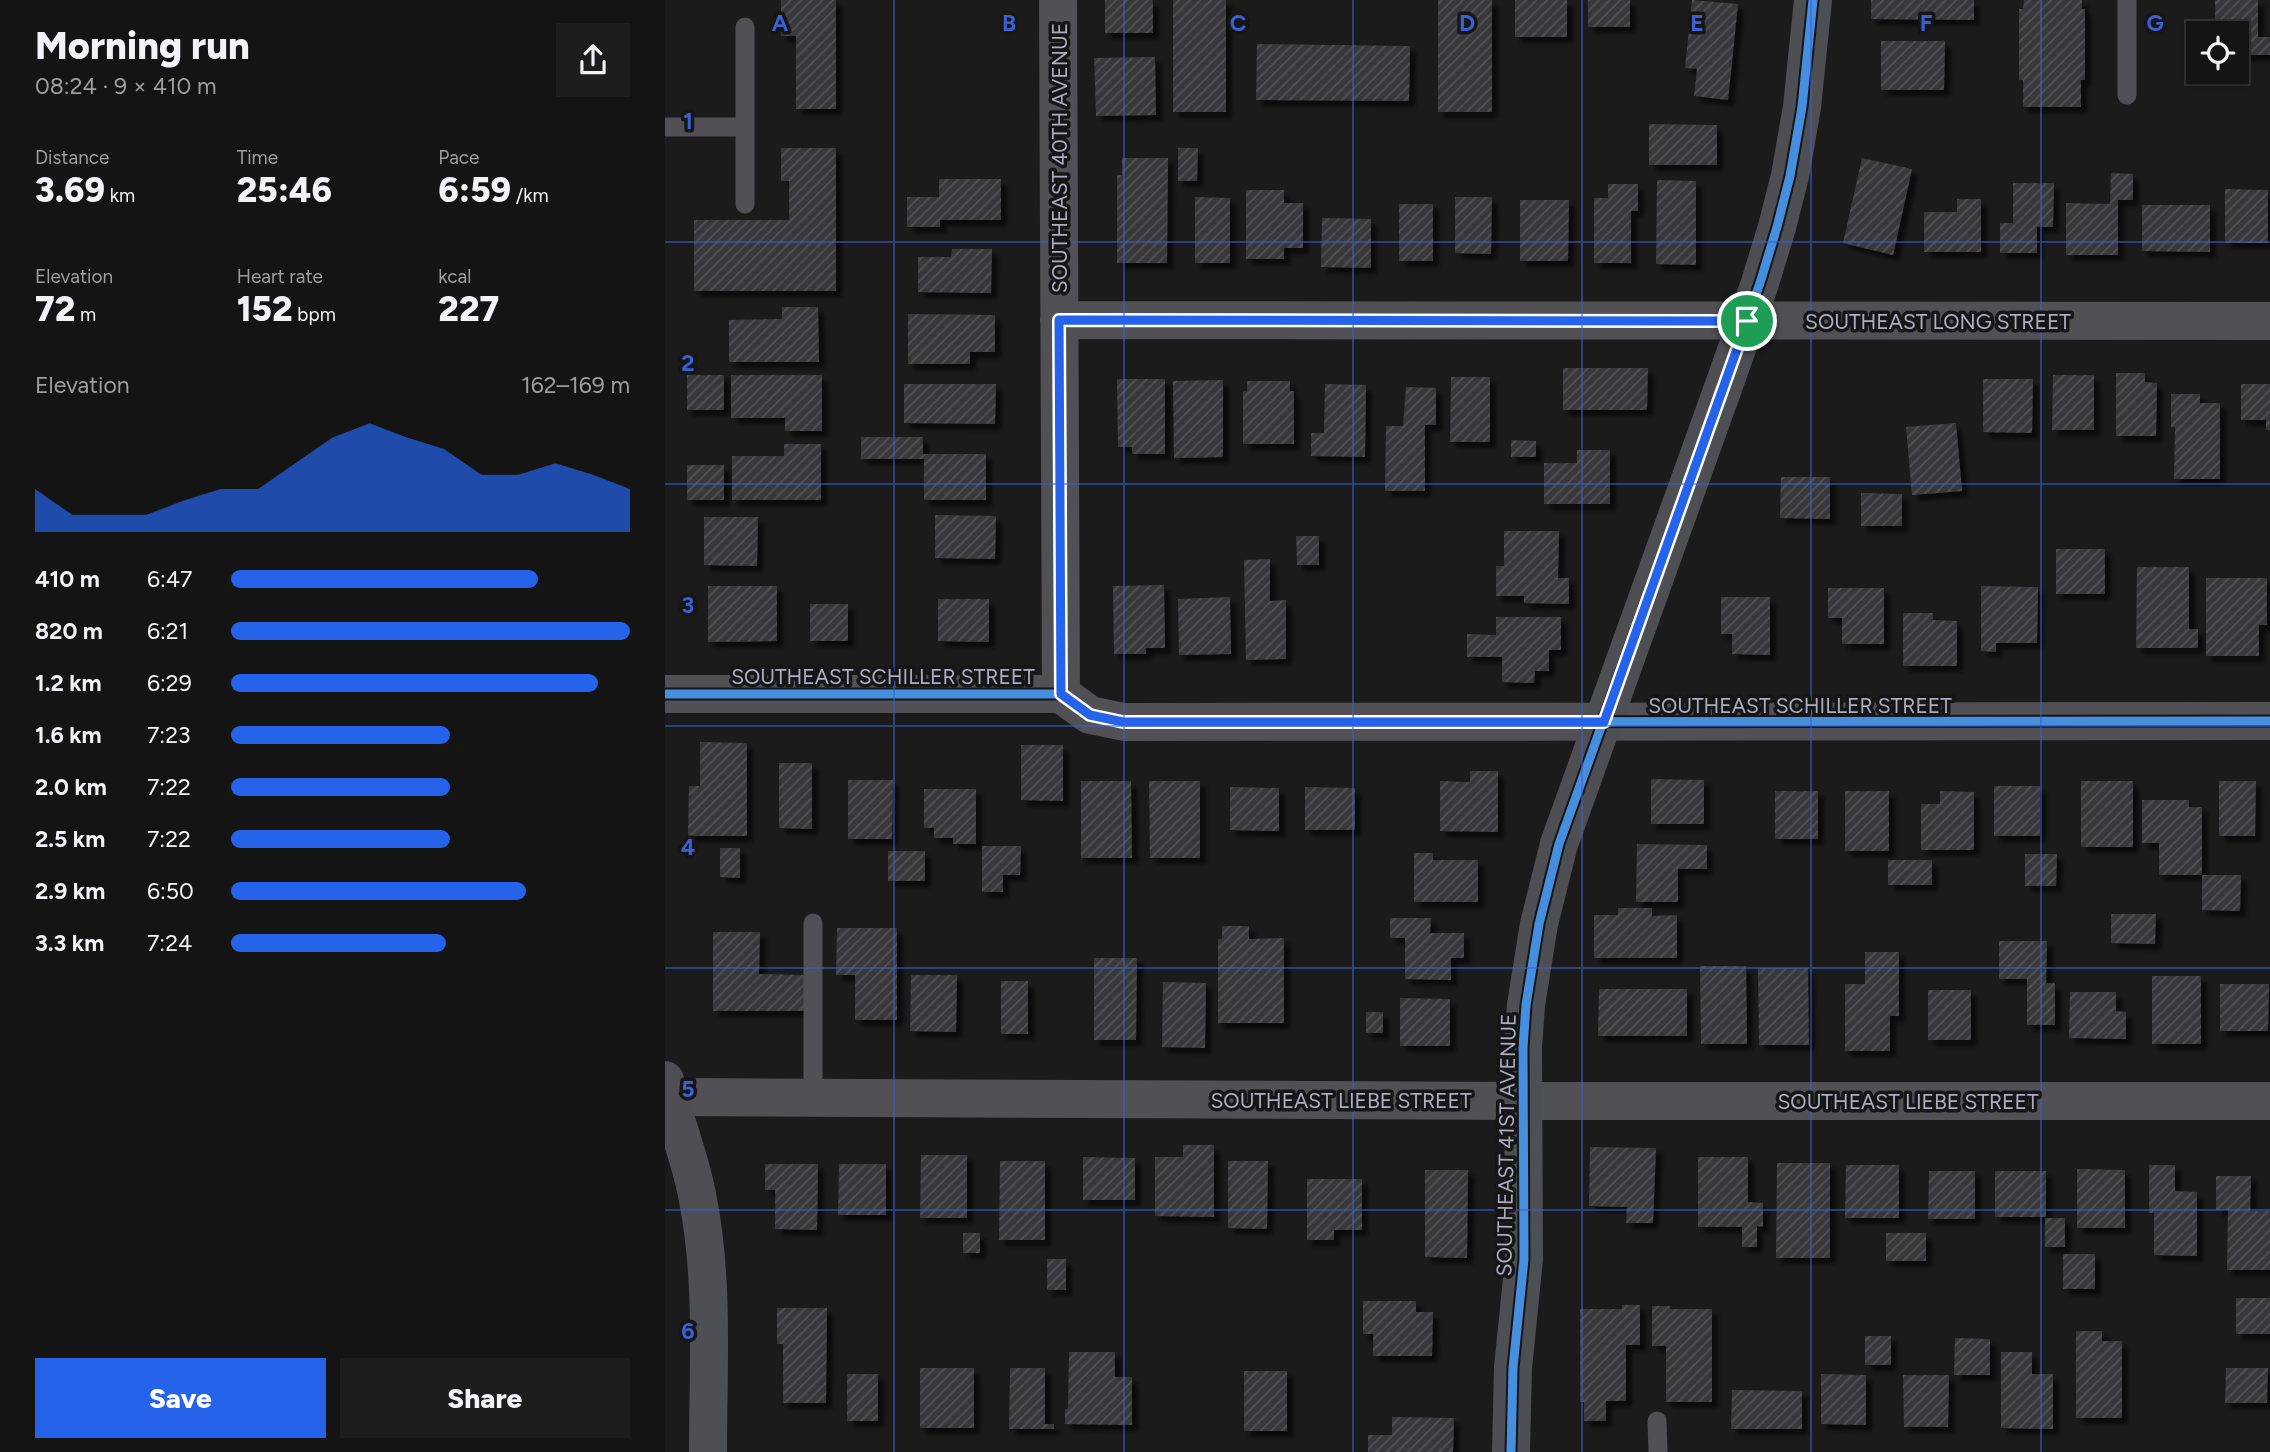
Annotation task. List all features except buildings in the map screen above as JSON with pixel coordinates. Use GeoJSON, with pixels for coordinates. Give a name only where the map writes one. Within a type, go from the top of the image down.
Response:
{"type":"FeatureCollection","features":[{"type":"Feature","properties":{"kind":"street","name":"SOUTHEAST 40TH AVENUE"},"geometry":{"type":"LineString","coordinates":[[1058,0],[1061,694]]}},
{"type":"Feature","properties":{"kind":"street","name":"SOUTHEAST 41ST AVENUE"},"geometry":{"type":"LineString","coordinates":[[1511,1452],[1513,1368],[1524,1259],[1523,1048],[1526,1005],[1538,924],[1559,844],[1747,321],[1777,227],[1790,176],[1802,107],[1814,0]]}},
{"type":"Feature","properties":{"kind":"street","name":"SOUTHEAST LONG STREET"},"geometry":{"type":"LineString","coordinates":[[1059,320],[2270,321]]}},
{"type":"Feature","properties":{"kind":"street","name":"SOUTHEAST SCHILLER STREET"},"geometry":{"type":"LineString","coordinates":[[665,694],[1061,694],[1090,715],[1123,722],[2270,721]]}},
{"type":"Feature","properties":{"kind":"street","name":"SOUTHEAST LIEBE STREET"},"geometry":{"type":"LineString","coordinates":[[666,1092],[813,1098],[2270,1101]]}},
{"type":"Feature","properties":{"kind":"street"},"geometry":{"type":"LineString","coordinates":[[666,1092],[698,1198],[703,1237],[707,1291],[708,1452]]}},
{"type":"Feature","properties":{"kind":"lane"},"geometry":{"type":"LineString","coordinates":[[2127,0],[2127,95]]}},
{"type":"Feature","properties":{"kind":"lane"},"geometry":{"type":"LineString","coordinates":[[745,27],[745,204]]}},
{"type":"Feature","properties":{"kind":"lane"},"geometry":{"type":"LineString","coordinates":[[665,127],[745,127]]}},
{"type":"Feature","properties":{"kind":"lane"},"geometry":{"type":"LineString","coordinates":[[813,923],[813,1098]]}},
{"type":"Feature","properties":{"kind":"lane"},"geometry":{"type":"LineString","coordinates":[[1657,1421],[1658,1452]]}},
{"type":"Feature","properties":{"kind":"cycle path"},"geometry":{"type":"LineString","coordinates":[[1511,1452],[1513,1368],[1524,1259],[1523,1048],[1526,1005],[1539,924],[1559,844],[1723,388],[1777,227],[1790,176],[1802,107],[1813,0]]}},
{"type":"Feature","properties":{"kind":"cycle path"},"geometry":{"type":"LineString","coordinates":[[665,694],[1061,694],[1090,715],[1124,722],[2270,721]]}},
{"type":"Feature","properties":{"kind":"route"},"geometry":{"type":"LineString","coordinates":[[1059,320],[1747,321],[1604,722],[1123,722],[1090,715],[1061,694],[1059,320]]}}]}
